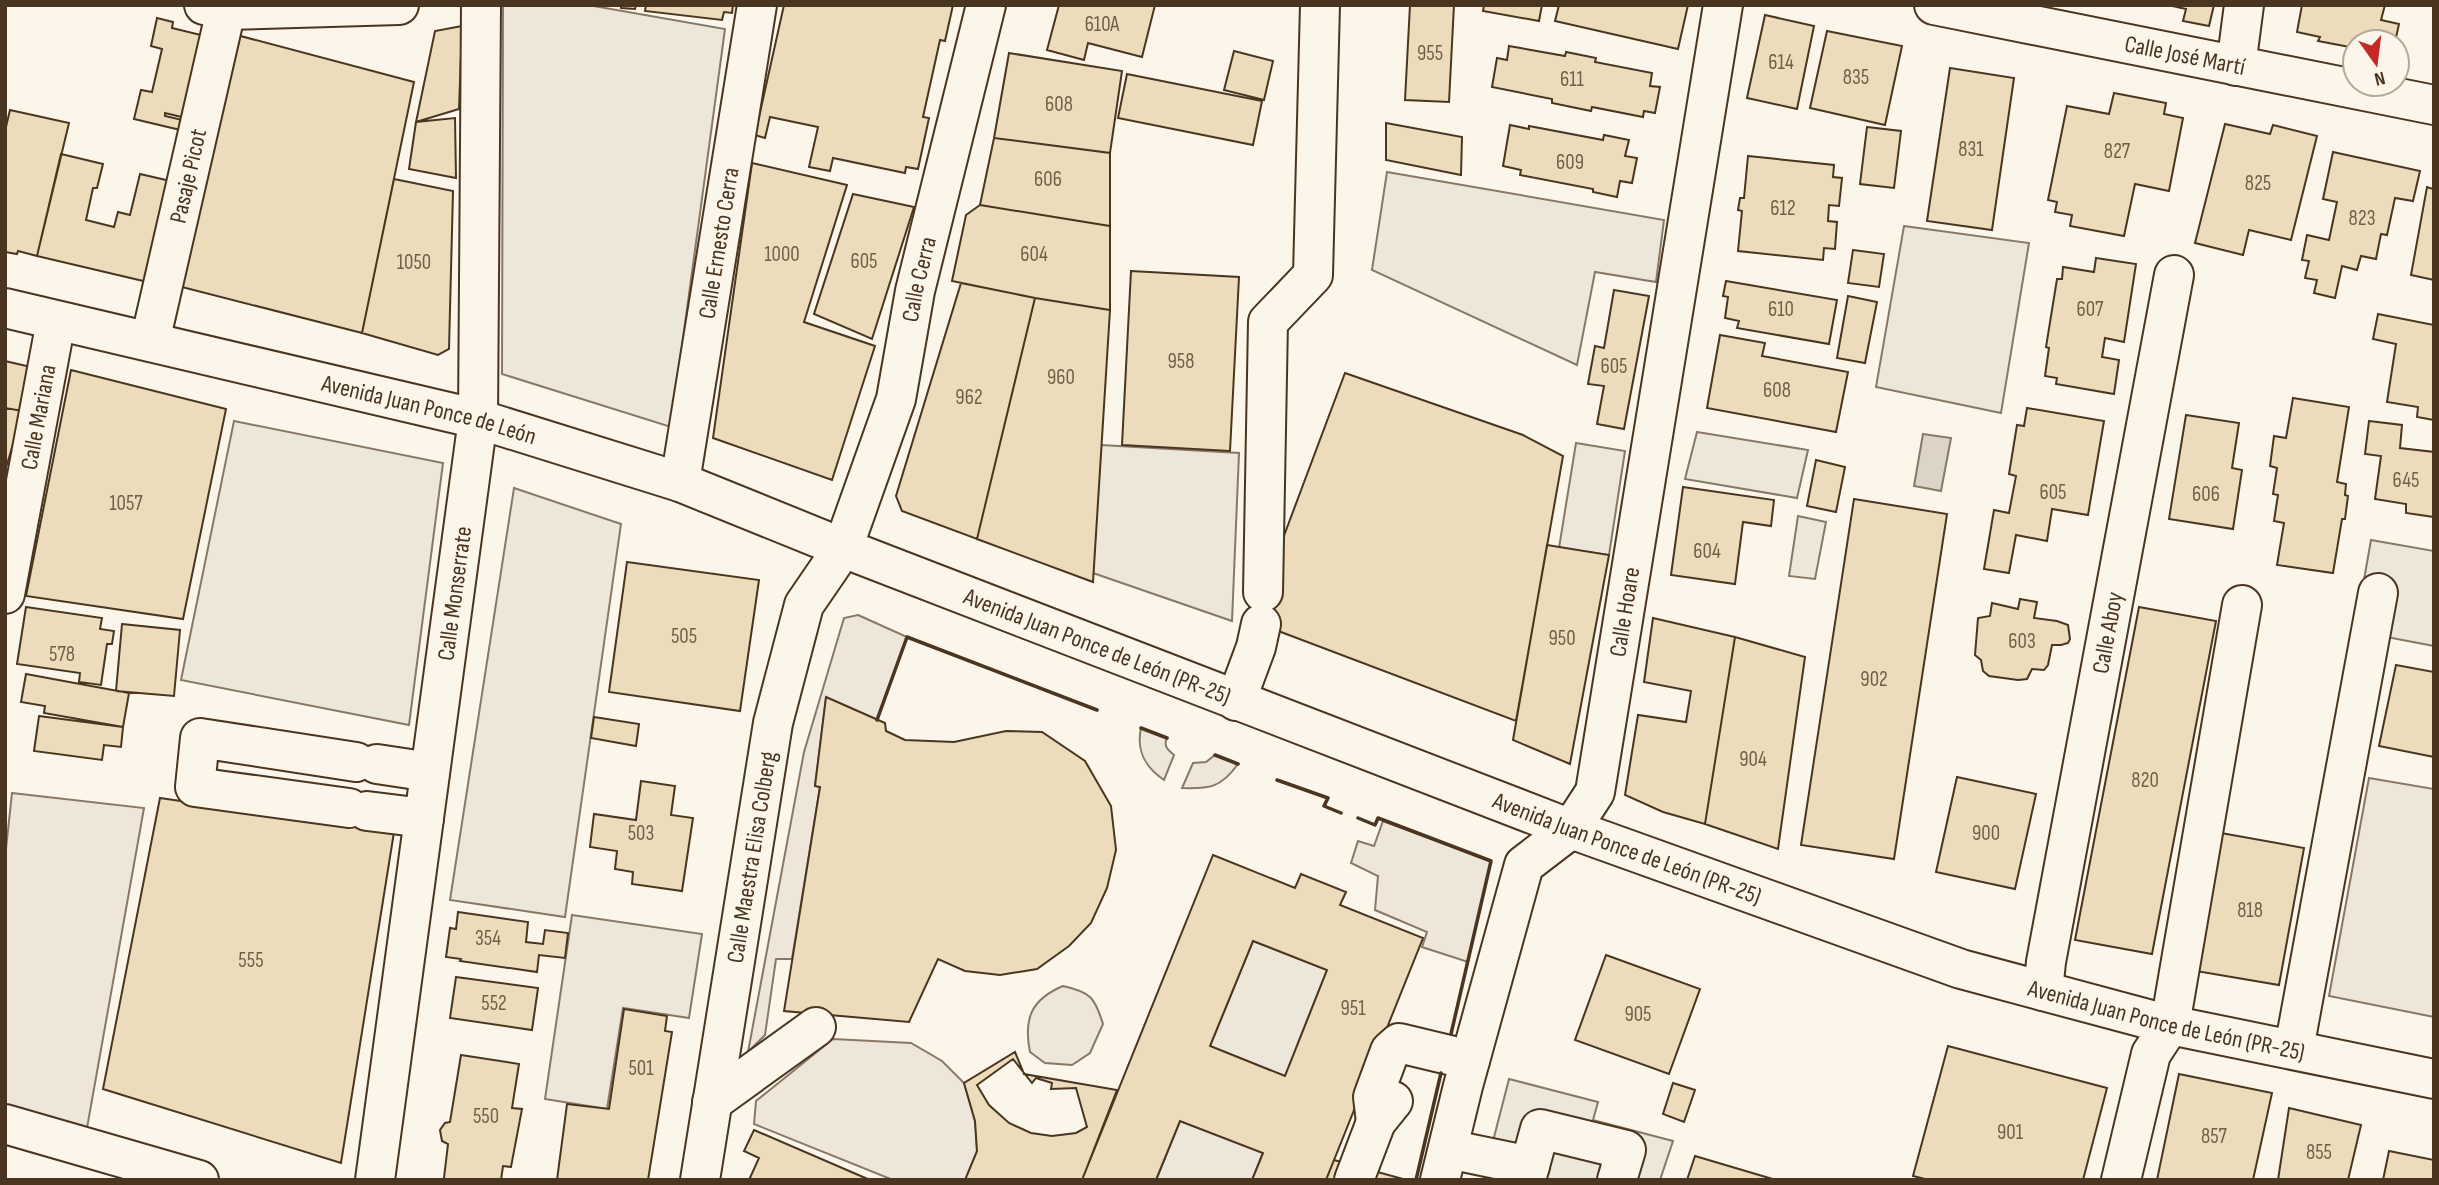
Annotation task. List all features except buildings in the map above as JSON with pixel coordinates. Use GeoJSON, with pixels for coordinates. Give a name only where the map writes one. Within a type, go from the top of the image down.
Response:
{"type":"FeatureCollection","features":[{"type":"Feature","properties":{"kind":"street"},"geometry":{"type":"LineString","coordinates":[[215,8],[399,5]]}},
{"type":"Feature","properties":{"kind":"street","name":"Calle Monserrate"},"geometry":{"type":"LineString","coordinates":[[375,1180],[478,419],[481,5]]}},
{"type":"Feature","properties":{"kind":"street","name":"Calle Ernesto Cerra"},"geometry":{"type":"LineString","coordinates":[[680,482],[757,5]]}},
{"type":"Feature","properties":{"kind":"street","name":"Calle Cerra"},"geometry":{"type":"LineString","coordinates":[[843,548],[896,399],[915,291],[986,5]]}},
{"type":"Feature","properties":{"kind":"street"},"geometry":{"type":"LineString","coordinates":[[1236,701],[1256,647],[1262,608],[1268,322],[1313,275],[1320,5]]}},
{"type":"Feature","properties":{"kind":"street","name":"Calle Hoare"},"geometry":{"type":"LineString","coordinates":[[1444,1164],[1524,865],[1571,829],[1595,792],[1723,5]]}},
{"type":"Feature","properties":{"kind":"street","name":"Calle José Martí"},"geometry":{"type":"LineString","coordinates":[[1934,5],[2434,105]]}},
{"type":"Feature","properties":{"kind":"street"},"geometry":{"type":"LineString","coordinates":[[2236,66],[2245,5]]}},
{"type":"Feature","properties":{"kind":"street","name":"Pasaje Picot"},"geometry":{"type":"LineString","coordinates":[[152,342],[215,8]]}},
{"type":"Feature","properties":{"kind":"street","name":"Calle Aboy"},"geometry":{"type":"LineString","coordinates":[[2043,991],[2046,962],[2174,275]]}},
{"type":"Feature","properties":{"kind":"street","name":"Avenida Juan Ponce de León"},"geometry":{"type":"LineString","coordinates":[[5,308],[478,419],[680,482],[843,548]]}},
{"type":"Feature","properties":{"kind":"street","name":"Calle Mariana"},"geometry":{"type":"LineString","coordinates":[[5,594],[56,321]]}},
{"type":"Feature","properties":{"kind":"street","name":"Avenida Juan Ponce de León (PR-25)"},"geometry":{"type":"LineString","coordinates":[[843,548],[1571,829],[1961,969],[2170,1025],[2434,1079]]}},
{"type":"Feature","properties":{"kind":"street","name":"Calle Maestra Elisa Colberg"},"geometry":{"type":"LineString","coordinates":[[700,1180],[774,723],[804,605],[843,548]]}},
{"type":"Feature","properties":{"kind":"street"},"geometry":{"type":"LineString","coordinates":[[2294,1049],[2378,593]]}},
{"type":"Feature","properties":{"kind":"street"},"geometry":{"type":"LineString","coordinates":[[2121,1180],[2151,1054],[2170,1025],[2242,605]]}},
{"type":"Feature","properties":{"kind":"street"},"geometry":{"type":"LineString","coordinates":[[424,818],[195,787],[200,738],[430,772]]}},
{"type":"Feature","properties":{"kind":"street"},"geometry":{"type":"LineString","coordinates":[[712,1102],[816,1027]]}},
{"type":"Feature","properties":{"kind":"street"},"geometry":{"type":"LineString","coordinates":[[1354,1180],[1376,1122],[1373,1097],[1390,1051],[1399,1043],[1470,1060]]}},
{"type":"Feature","properties":{"kind":"street"},"geometry":{"type":"LineString","coordinates":[[5,1124],[199,1180]]}},
{"type":"Feature","properties":{"kind":"street"},"geometry":{"type":"LineString","coordinates":[[1444,1164],[1528,1173],[1540,1129],[1626,1150],[1617,1180]]}},
{"type":"Feature","properties":{"kind":"shaded area"},"geometry":{"type":"Polygon","coordinates":[[[503,5],[588,5],[725,29],[671,427],[502,374],[503,5]]]}},
{"type":"Feature","properties":{"kind":"shaded area"},"geometry":{"type":"Polygon","coordinates":[[[1387,172],[1664,220],[1656,282],[1595,272],[1577,365],[1372,270],[1387,172]]]}},
{"type":"Feature","properties":{"kind":"shaded area"},"geometry":{"type":"Polygon","coordinates":[[[1904,226],[2029,243],[2001,413],[1876,387],[1904,226]]]}},
{"type":"Feature","properties":{"kind":"shaded area"},"geometry":{"type":"Polygon","coordinates":[[[234,421],[443,463],[409,725],[181,680],[234,421]]]}},
{"type":"Feature","properties":{"kind":"shaded area"},"geometry":{"type":"Polygon","coordinates":[[[1697,432],[1808,450],[1797,498],[1685,479],[1697,432]]]}},
{"type":"Feature","properties":{"kind":"shaded area"},"geometry":{"type":"Polygon","coordinates":[[[1923,434],[1951,438],[1941,491],[1914,486],[1923,434]]]}},
{"type":"Feature","properties":{"kind":"shaded area"},"geometry":{"type":"Polygon","coordinates":[[[1576,443],[1625,451],[1609,555],[1559,548],[1576,443]]]}},
{"type":"Feature","properties":{"kind":"shaded area"},"geometry":{"type":"Polygon","coordinates":[[[1101,445],[1239,453],[1232,621],[1093,573],[1101,445]]]}},
{"type":"Feature","properties":{"kind":"shaded area"},"geometry":{"type":"Polygon","coordinates":[[[514,488],[621,524],[565,917],[450,900],[514,488]]]}},
{"type":"Feature","properties":{"kind":"shaded area"},"geometry":{"type":"Polygon","coordinates":[[[1798,516],[1826,522],[1815,579],[1789,576],[1798,516]]]}},
{"type":"Feature","properties":{"kind":"shaded area"},"geometry":{"type":"Polygon","coordinates":[[[2371,540],[2434,551],[2434,646],[2355,631],[2371,540]]]}},
{"type":"Feature","properties":{"kind":"shaded area"},"geometry":{"type":"Polygon","coordinates":[[[858,615],[907,637],[877,720],[826,698],[815,786],[820,787],[792,959],[776,959],[765,1035],[748,1052],[804,752],[844,618],[858,615]]]}},
{"type":"Feature","properties":{"kind":"shaded area"},"geometry":{"type":"Polygon","coordinates":[[[1141,728],[1167,738],[1166,746],[1174,755],[1164,780],[1152,770],[1144,758],[1140,744],[1141,728]]]}},
{"type":"Feature","properties":{"kind":"shaded area"},"geometry":{"type":"Polygon","coordinates":[[[1215,755],[1238,764],[1226,778],[1214,785],[1182,788],[1193,763],[1206,762],[1215,755]]]}},
{"type":"Feature","properties":{"kind":"shaded area"},"geometry":{"type":"Polygon","coordinates":[[[2369,778],[2434,789],[2434,1017],[2329,996],[2369,778]]]}},
{"type":"Feature","properties":{"kind":"shaded area"},"geometry":{"type":"Polygon","coordinates":[[[12,793],[144,808],[87,1128],[5,1109],[5,858],[12,793]]]}},
{"type":"Feature","properties":{"kind":"shaded area"},"geometry":{"type":"Polygon","coordinates":[[[1383,821],[1491,861],[1468,962],[1422,947],[1427,932],[1375,910],[1378,876],[1351,863],[1358,841],[1374,846],[1383,821]]]}},
{"type":"Feature","properties":{"kind":"shaded area"},"geometry":{"type":"Polygon","coordinates":[[[572,915],[702,934],[689,1018],[623,1008],[607,1109],[545,1099],[572,915]]]}},
{"type":"Feature","properties":{"kind":"shaded area"},"geometry":{"type":"Polygon","coordinates":[[[1253,941],[1327,970],[1285,1076],[1210,1046],[1253,941]]]}},
{"type":"Feature","properties":{"kind":"shaded area"},"geometry":{"type":"Polygon","coordinates":[[[1063,986],[1080,991],[1091,998],[1103,1024],[1090,1053],[1072,1065],[1045,1063],[1030,1052],[1028,1040],[1032,1011],[1044,997],[1063,986]]]}},
{"type":"Feature","properties":{"kind":"shaded area"},"geometry":{"type":"Polygon","coordinates":[[[833,1039],[911,1043],[942,1061],[964,1083],[975,1121],[975,1180],[893,1180],[754,1124],[756,1101],[833,1039]]]}},
{"type":"Feature","properties":{"kind":"shaded area"},"geometry":{"type":"Polygon","coordinates":[[[1509,1079],[1598,1102],[1593,1120],[1673,1141],[1660,1180],[1483,1180],[1509,1079]]]}},
{"type":"Feature","properties":{"kind":"shaded area"},"geometry":{"type":"Polygon","coordinates":[[[1180,1121],[1263,1153],[1252,1180],[1156,1180],[1180,1121]]]}},
{"type":"Feature","properties":{"kind":"wall"},"geometry":{"type":"LineString","coordinates":[[877,720],[907,637],[1097,710]]}},
{"type":"Feature","properties":{"kind":"wall"},"geometry":{"type":"LineString","coordinates":[[1141,728],[1167,738]]}},
{"type":"Feature","properties":{"kind":"wall"},"geometry":{"type":"LineString","coordinates":[[1215,755],[1238,764]]}},
{"type":"Feature","properties":{"kind":"wall"},"geometry":{"type":"LineString","coordinates":[[1277,780],[1328,798],[1324,806],[1341,813]]}},
{"type":"Feature","properties":{"kind":"wall"},"geometry":{"type":"LineString","coordinates":[[1358,818],[1375,825],[1378,818],[1491,861],[1451,1034]]}},
{"type":"Feature","properties":{"kind":"wall"},"geometry":{"type":"LineString","coordinates":[[1416,1180],[1441,1073]]}}]}
